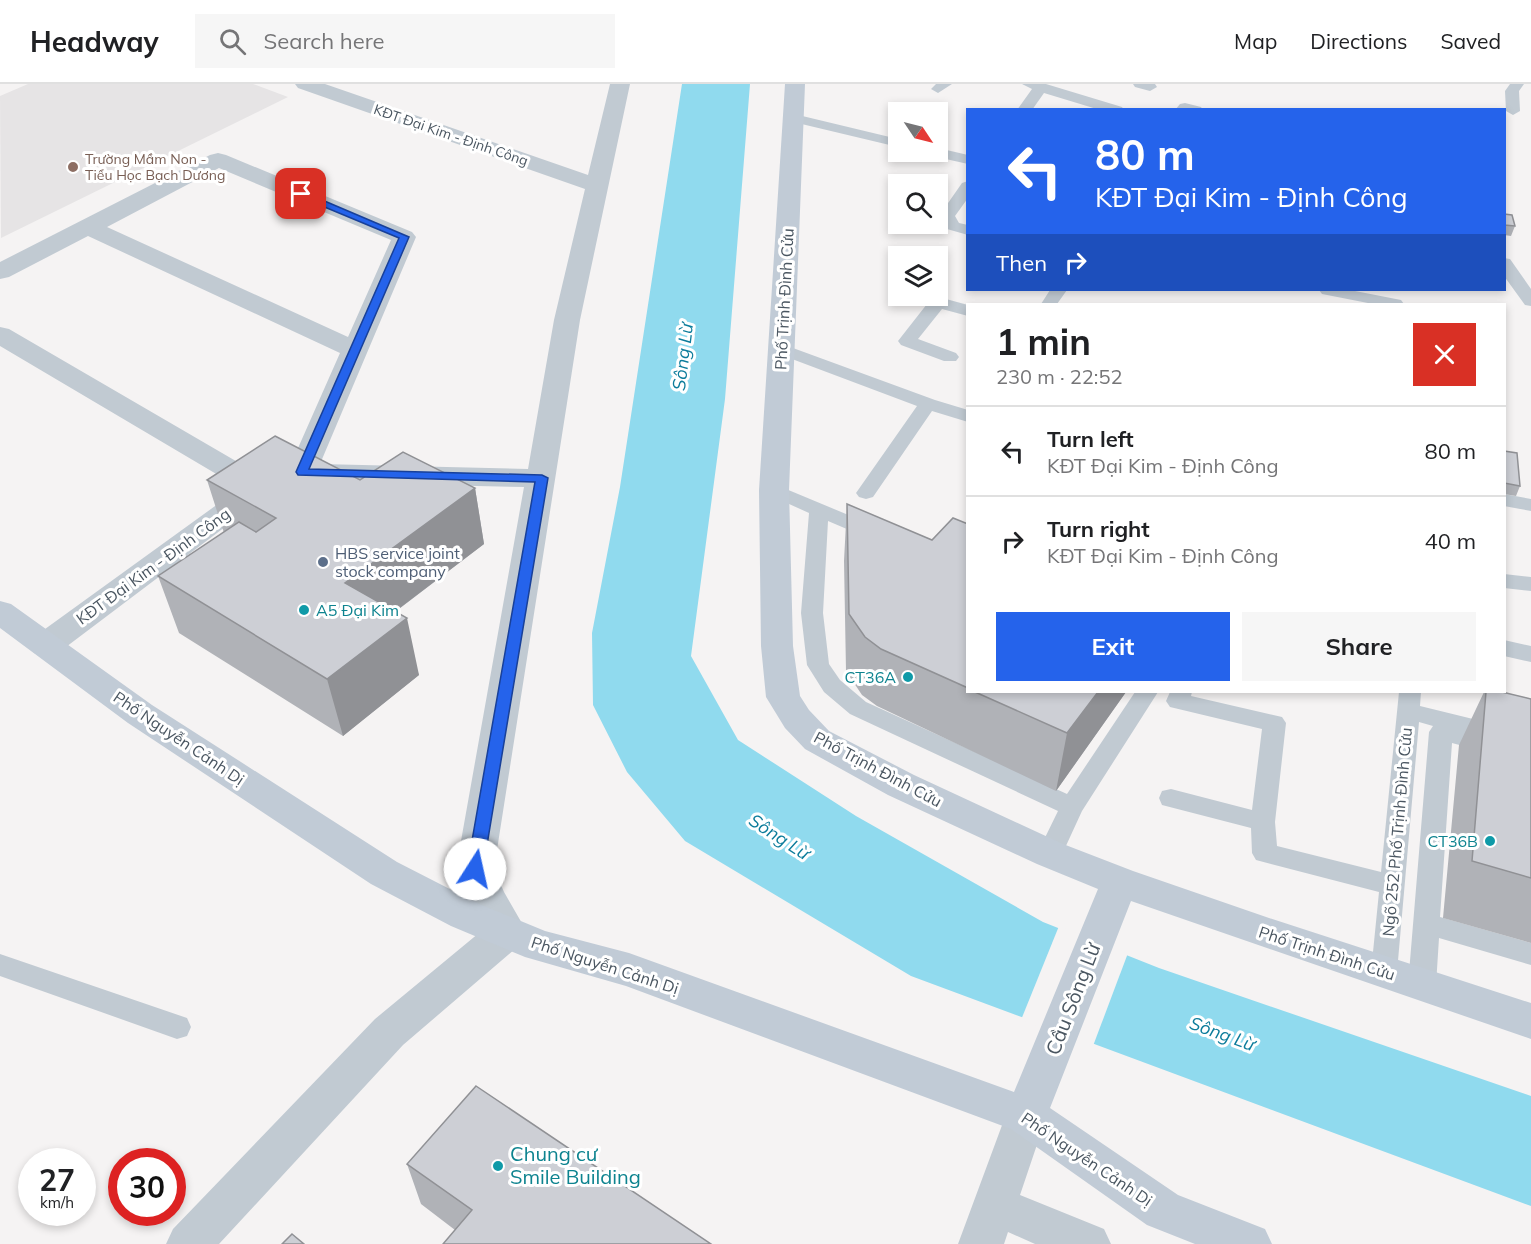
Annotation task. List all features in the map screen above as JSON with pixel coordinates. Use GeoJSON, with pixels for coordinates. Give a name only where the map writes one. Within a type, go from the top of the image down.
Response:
{"type":"FeatureCollection","features":[{"type":"Feature","properties":{"kind":"main road","name":"Phố Trịnh Đình Cửu"},"geometry":{"type":"LineString","coordinates":[[795,84],[774,490],[777,646],[783,697],[796,719],[817,740],[890,779],[1050,854],[1120,882],[1531,1021]]}},
{"type":"Feature","properties":{"kind":"main road","name":"Phố Nguyễn Cảnh Dị"},"geometry":{"type":"LineString","coordinates":[[0,612],[140,714],[384,873],[465,915],[539,946],[629,970],[1026,1115],[1163,1210],[1248,1244]]}},
{"type":"Feature","properties":{"kind":"main road","name":"Cầu Sông Lừ"},"geometry":{"type":"LineString","coordinates":[[1026,1115],[1120,882]]}},
{"type":"Feature","properties":{"kind":"street","name":"KĐT Đại Kim - Định Công"},"geometry":{"type":"LineString","coordinates":[[305,84],[598,186]]}},
{"type":"Feature","properties":{"kind":"street"},"geometry":{"type":"LineString","coordinates":[[189,1244],[389,1032],[508,932],[488,899],[475,869],[567,320],[620,84]]}},
{"type":"Feature","properties":{"kind":"street"},"geometry":{"type":"LineString","coordinates":[[0,272],[218,160],[404,237],[302,472]]}},
{"type":"Feature","properties":{"kind":"street"},"geometry":{"type":"LineString","coordinates":[[88,227],[356,350]]}},
{"type":"Feature","properties":{"kind":"street"},"geometry":{"type":"LineString","coordinates":[[0,335],[260,487]]}},
{"type":"Feature","properties":{"kind":"street","name":"KĐT Đại Kim - Định Công"},"geometry":{"type":"LineString","coordinates":[[46,645],[260,487],[302,472],[542,478]]}},
{"type":"Feature","properties":{"kind":"street"},"geometry":{"type":"LineString","coordinates":[[1026,1115],[989,1225],[1089,1244]]}},
{"type":"Feature","properties":{"kind":"lane"},"geometry":{"type":"LineString","coordinates":[[1041,88],[1068,89],[1075,84]]}},
{"type":"Feature","properties":{"kind":"lane"},"geometry":{"type":"LineString","coordinates":[[1513,111],[1512,91],[1517,84]]}},
{"type":"Feature","properties":{"kind":"lane"},"geometry":{"type":"LineString","coordinates":[[1026,108],[1041,88]]}},
{"type":"Feature","properties":{"kind":"lane"},"geometry":{"type":"LineString","coordinates":[[1041,88],[1110,108]]}},
{"type":"Feature","properties":{"kind":"lane"},"geometry":{"type":"LineString","coordinates":[[794,117],[888,140]]}},
{"type":"Feature","properties":{"kind":"lane"},"geometry":{"type":"LineString","coordinates":[[948,155],[966,160]]}},
{"type":"Feature","properties":{"kind":"lane"},"geometry":{"type":"LineString","coordinates":[[966,189],[947,216],[953,226],[966,229]]}},
{"type":"Feature","properties":{"kind":"lane"},"geometry":{"type":"LineString","coordinates":[[1506,267],[1519,290]]}},
{"type":"Feature","properties":{"kind":"lane"},"geometry":{"type":"LineString","coordinates":[[1333,291],[1390,303]]}},
{"type":"Feature","properties":{"kind":"lane"},"geometry":{"type":"LineString","coordinates":[[948,305],[966,310]]}},
{"type":"Feature","properties":{"kind":"lane"},"geometry":{"type":"LineString","coordinates":[[935,306],[907,341],[950,357]]}},
{"type":"Feature","properties":{"kind":"lane"},"geometry":{"type":"LineString","coordinates":[[782,349],[928,404],[966,415]]}},
{"type":"Feature","properties":{"kind":"lane"},"geometry":{"type":"LineString","coordinates":[[866,493],[928,404]]}},
{"type":"Feature","properties":{"kind":"lane"},"geometry":{"type":"LineString","coordinates":[[774,490],[897,543]]}},
{"type":"Feature","properties":{"kind":"lane"},"geometry":{"type":"LineString","coordinates":[[1506,501],[1531,505]]}},
{"type":"Feature","properties":{"kind":"lane"},"geometry":{"type":"LineString","coordinates":[[819,510],[812,613],[818,665],[832,686],[858,708],[1072,807]]}},
{"type":"Feature","properties":{"kind":"lane"},"geometry":{"type":"LineString","coordinates":[[1506,580],[1531,584]]}},
{"type":"Feature","properties":{"kind":"lane"},"geometry":{"type":"LineString","coordinates":[[1506,648],[1531,654]]}},
{"type":"Feature","properties":{"kind":"lane"},"geometry":{"type":"LineString","coordinates":[[1050,854],[1072,807],[1146,693]]}},
{"type":"Feature","properties":{"kind":"lane"},"geometry":{"type":"LineString","coordinates":[[1180,693],[1178,701],[1274,723],[1263,822],[1265,853],[1392,885]]}},
{"type":"Feature","properties":{"kind":"lane"},"geometry":{"type":"LineString","coordinates":[[1409,701],[1531,742]]}},
{"type":"Feature","properties":{"kind":"lane","name":"Ngõ 252 Phố Trịnh Đình Cửu"},"geometry":{"type":"LineString","coordinates":[[1384,972],[1409,701]]}},
{"type":"Feature","properties":{"kind":"lane"},"geometry":{"type":"LineString","coordinates":[[1422,985],[1441,732],[1531,755]]}},
{"type":"Feature","properties":{"kind":"lane"},"geometry":{"type":"LineString","coordinates":[[1171,798],[1263,822]]}},
{"type":"Feature","properties":{"kind":"lane"},"geometry":{"type":"LineString","coordinates":[[1427,924],[1531,954]]}},
{"type":"Feature","properties":{"kind":"lane"},"geometry":{"type":"LineString","coordinates":[[0,965],[177,1027]]}},
{"type":"Feature","properties":{"kind":"shaded area","name":"Trường Mầm Non - Tiểu Học Bạch Dương"},"geometry":{"type":"Polygon","coordinates":[[[28,84],[253,84],[288,97],[1,238],[0,96],[28,84]]]}},
{"type":"Feature","properties":{"kind":"water","name":"Sông Lừ"},"geometry":{"type":"Polygon","coordinates":[[[682,84],[750,84],[725,399],[691,656],[738,740],[856,816],[1043,922],[1159,968],[1531,1096],[1531,1206],[911,976],[685,841],[627,772],[593,705],[592,633],[620,487],[682,84]]]}},
{"type":"Feature","properties":{"kind":"pier"},"geometry":{"type":"Polygon","coordinates":[[[1059,926],[1128,953],[1093,1046],[1021,1020],[1059,926]]]}},
{"type":"Feature","properties":{"kind":"building"},"geometry":{"type":"Polygon","coordinates":[[[1506,214],[1512,215],[1515,226],[1506,225],[1506,214]]]}},
{"type":"Feature","properties":{"kind":"building"},"geometry":{"type":"Polygon","coordinates":[[[275,436],[360,480],[403,452],[475,488],[345,583],[407,618],[327,679],[158,576],[239,522],[256,532],[276,518],[207,480],[275,436]]]}},
{"type":"Feature","properties":{"kind":"building"},"geometry":{"type":"Polygon","coordinates":[[[1506,451],[1517,453],[1520,486],[1506,483],[1506,451]]]}},
{"type":"Feature","properties":{"kind":"building"},"geometry":{"type":"Polygon","coordinates":[[[847,504],[932,540],[953,518],[966,523],[966,687],[881,649],[865,637],[849,614],[847,504]]]}},
{"type":"Feature","properties":{"kind":"building"},"geometry":{"type":"Polygon","coordinates":[[[977,693],[1097,693],[1067,733],[977,693]]]}},
{"type":"Feature","properties":{"kind":"building"},"geometry":{"type":"Polygon","coordinates":[[[1486,693],[1506,693],[1531,699],[1531,878],[1472,861],[1486,693]]]}},
{"type":"Feature","properties":{"kind":"building"},"geometry":{"type":"Polygon","coordinates":[[[476,1086],[711,1244],[443,1244],[472,1210],[407,1164],[476,1086]]]}},
{"type":"Feature","properties":{"kind":"building"},"geometry":{"type":"Polygon","coordinates":[[[292,1234],[304,1244],[282,1244],[292,1234]]]}},
{"type":"Feature","properties":{"kind":"place","name":"Trường Mầm Non - Tiểu Học Bạch Dương"},"geometry":{"type":"Point","coordinates":[73,167]}},
{"type":"Feature","properties":{"kind":"place","name":"HBS service joint stock company"},"geometry":{"type":"Point","coordinates":[323,562]}},
{"type":"Feature","properties":{"kind":"place","name":"A5 Đại Kim"},"geometry":{"type":"Point","coordinates":[304,610]}},
{"type":"Feature","properties":{"kind":"place","name":"CT36A"},"geometry":{"type":"Point","coordinates":[908,677]}},
{"type":"Feature","properties":{"kind":"place","name":"CT36B"},"geometry":{"type":"Point","coordinates":[1490,841]}},
{"type":"Feature","properties":{"kind":"place","name":"Chung cư Smile Building"},"geometry":{"type":"Point","coordinates":[498,1166]}},
{"type":"Feature","properties":{"kind":"route"},"geometry":{"type":"LineString","coordinates":[[301,194],[404,237],[302,472],[542,478],[475,869]]}}]}
